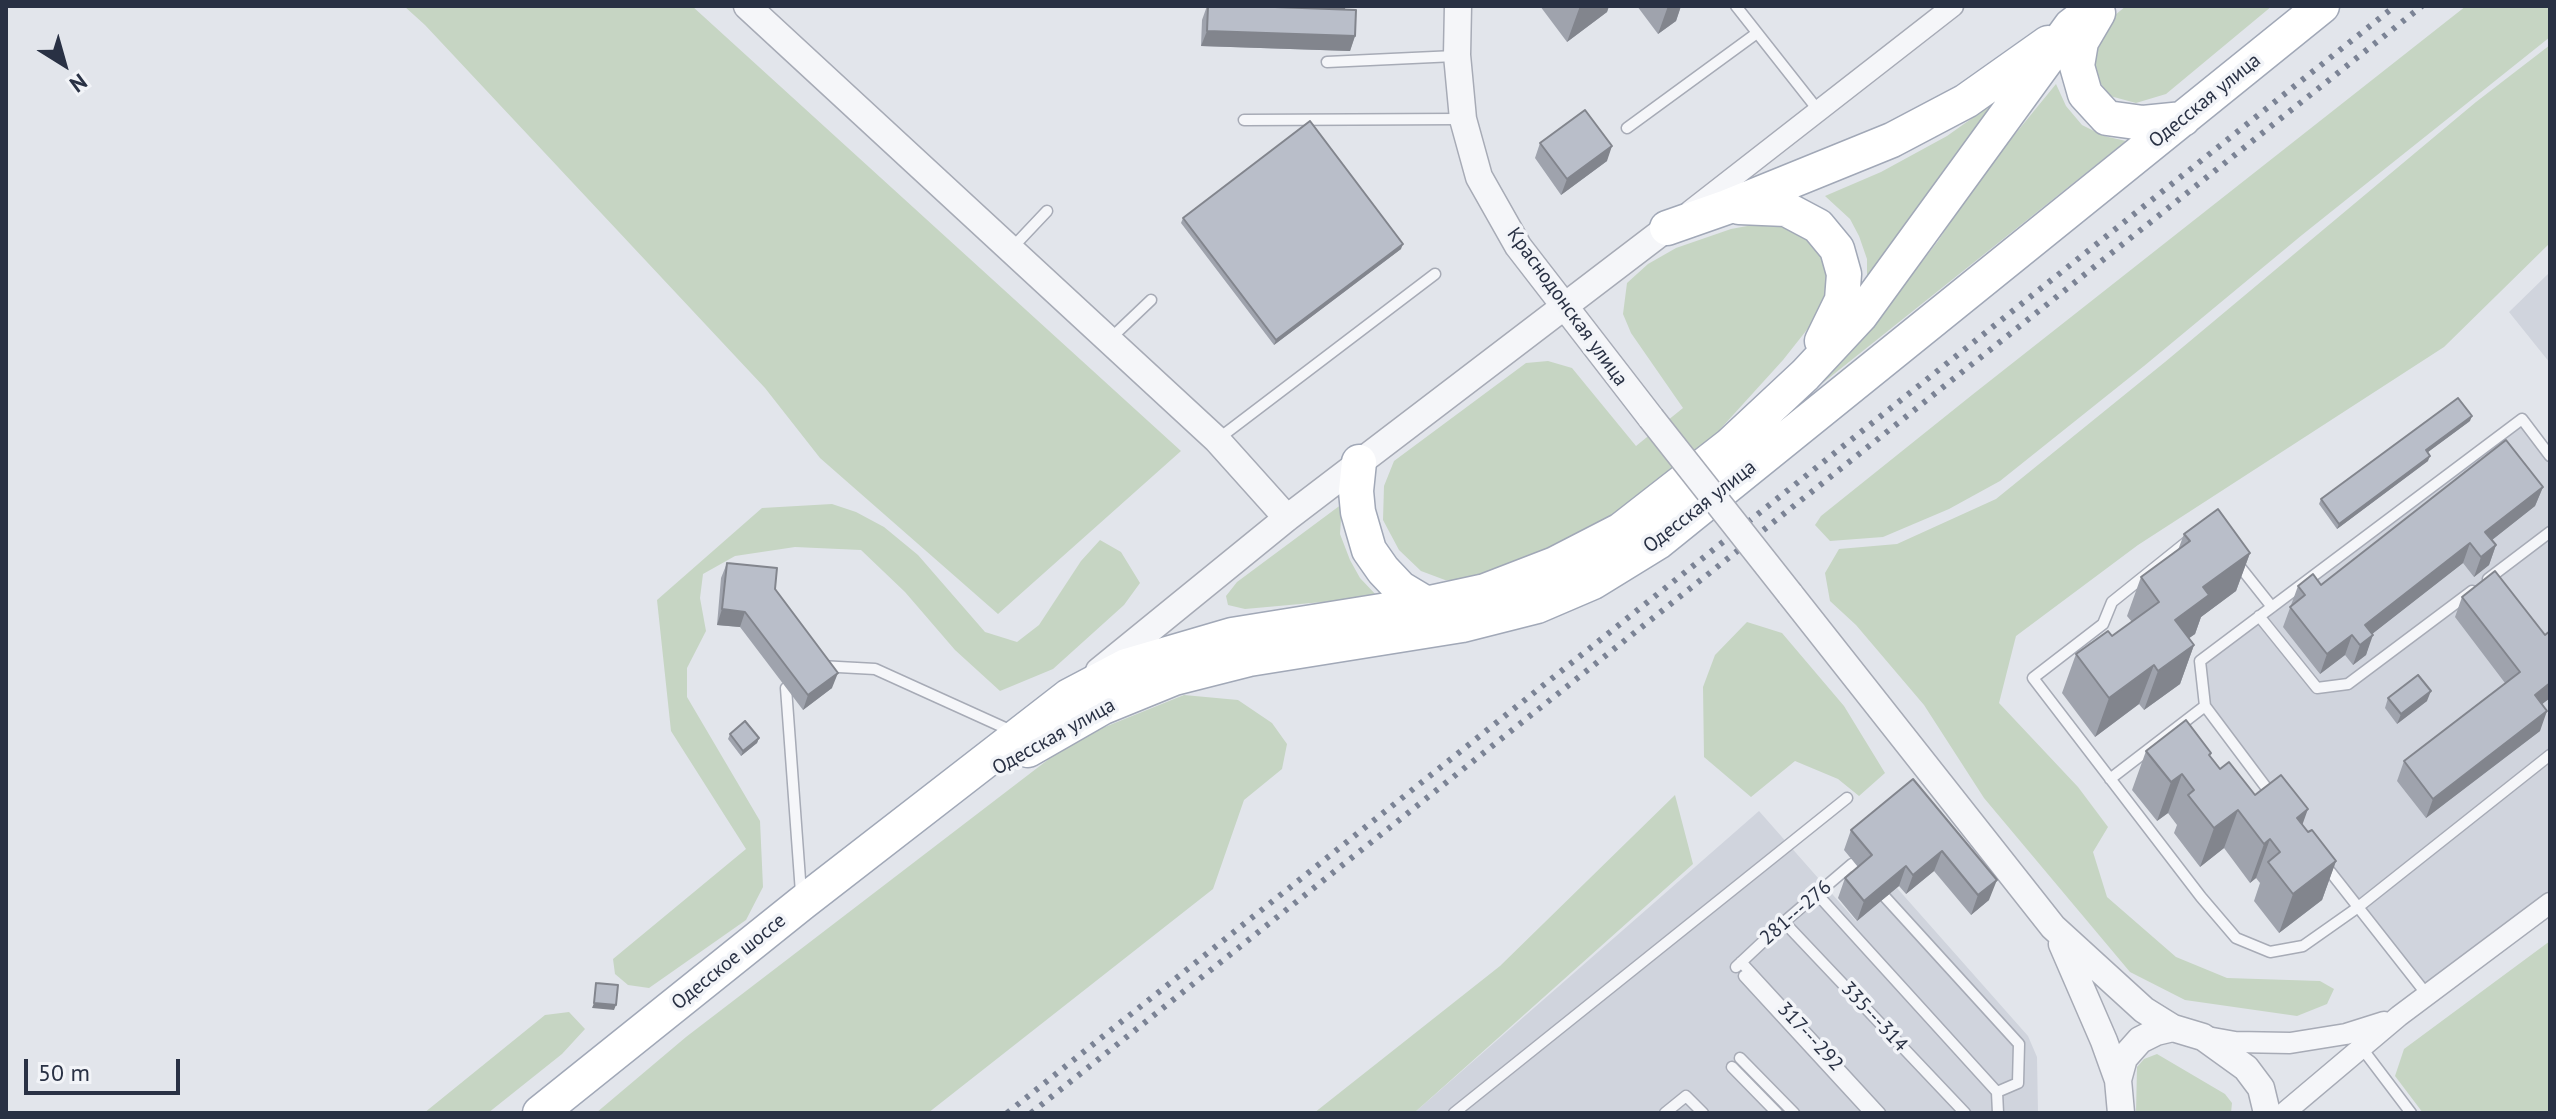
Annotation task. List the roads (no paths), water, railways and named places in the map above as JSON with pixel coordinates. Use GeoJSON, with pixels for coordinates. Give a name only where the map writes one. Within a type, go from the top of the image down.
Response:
{"type":"FeatureCollection","features":[{"type":"Feature","properties":{"kind":"main road","name":"Одесская улица"},"geometry":{"type":"LineString","coordinates":[[920,813],[1103,707],[1174,678],[1249,659],[1462,625],[1537,606],[1593,582],[1658,542],[2322,6]]}},
{"type":"Feature","properties":{"kind":"main road","name":"Одесская улица"},"geometry":{"type":"LineString","coordinates":[[920,813],[1069,696],[1126,666],[1232,635],[1425,604],[1485,591],[1555,564],[1621,530],[1730,445],[1805,375],[1860,316],[2090,13]]}},
{"type":"Feature","properties":{"kind":"main road"},"geometry":{"type":"LineString","coordinates":[[2090,13],[2077,66],[2085,94],[2107,118],[2143,123],[2183,119]]}},
{"type":"Feature","properties":{"kind":"main road"},"geometry":{"type":"LineString","coordinates":[[1667,228],[1892,140],[1966,101],[2090,13]]}},
{"type":"Feature","properties":{"kind":"main road"},"geometry":{"type":"LineString","coordinates":[[1727,207],[1786,209],[1818,226],[1837,249],[1844,274],[1842,300],[1805,375]]}},
{"type":"Feature","properties":{"kind":"main road"},"geometry":{"type":"LineString","coordinates":[[1359,462],[1356,491],[1358,512],[1369,550],[1400,588],[1462,625]]}},
{"type":"Feature","properties":{"kind":"main road","name":"Одесское шоссе"},"geometry":{"type":"LineString","coordinates":[[540,1113],[802,903],[920,813]]}},
{"type":"Feature","properties":{"kind":"street"},"geometry":{"type":"LineString","coordinates":[[747,6],[1217,440],[1287,518]]}},
{"type":"Feature","properties":{"kind":"street","name":"Краснодонская улица"},"geometry":{"type":"LineString","coordinates":[[1458,6],[1457,55],[1463,119],[1479,177],[1518,246],[2053,927]]}},
{"type":"Feature","properties":{"kind":"street"},"geometry":{"type":"LineString","coordinates":[[1667,228],[1953,6]]}},
{"type":"Feature","properties":{"kind":"street","name":"Одесская улица"},"geometry":{"type":"LineString","coordinates":[[1069,696],[1287,518],[1667,228]]}},
{"type":"Feature","properties":{"kind":"street"},"geometry":{"type":"LineString","coordinates":[[2284,1113],[2399,1016],[2550,903]]}},
{"type":"Feature","properties":{"kind":"street"},"geometry":{"type":"LineString","coordinates":[[2053,927],[2125,995],[2173,1028],[2203,1037],[2235,1042],[2290,1043],[2346,1034],[2399,1016]]}},
{"type":"Feature","properties":{"kind":"street"},"geometry":{"type":"LineString","coordinates":[[2053,927],[2089,1003],[2118,1080],[2121,1113]]}},
{"type":"Feature","properties":{"kind":"street"},"geometry":{"type":"LineString","coordinates":[[2118,1080],[2124,1058],[2140,1040],[2173,1028]]}},
{"type":"Feature","properties":{"kind":"street"},"geometry":{"type":"LineString","coordinates":[[2203,1037],[2253,1075],[2261,1088],[2267,1113]]}},
{"type":"Feature","properties":{"kind":"lane"},"geometry":{"type":"LineString","coordinates":[[1736,6],[1818,110]]}},
{"type":"Feature","properties":{"kind":"lane"},"geometry":{"type":"LineString","coordinates":[[1627,128],[1757,33]]}},
{"type":"Feature","properties":{"kind":"lane"},"geometry":{"type":"LineString","coordinates":[[1327,62],[1457,55]]}},
{"type":"Feature","properties":{"kind":"lane"},"geometry":{"type":"LineString","coordinates":[[1244,120],[1463,119]]}},
{"type":"Feature","properties":{"kind":"lane"},"geometry":{"type":"LineString","coordinates":[[1011,250],[1047,211]]}},
{"type":"Feature","properties":{"kind":"lane"},"geometry":{"type":"LineString","coordinates":[[1217,440],[1435,274]]}},
{"type":"Feature","properties":{"kind":"lane"},"geometry":{"type":"LineString","coordinates":[[1108,340],[1151,300]]}},
{"type":"Feature","properties":{"kind":"lane"},"geometry":{"type":"LineString","coordinates":[[2283,809],[2205,706],[2200,661],[2522,419],[2550,456]]}},
{"type":"Feature","properties":{"kind":"lane"},"geometry":{"type":"LineString","coordinates":[[2259,616],[2317,688],[2348,684],[2550,532]]}},
{"type":"Feature","properties":{"kind":"lane"},"geometry":{"type":"LineString","coordinates":[[2193,537],[2112,602],[2103,624],[2033,678],[2236,938],[2270,952],[2303,946],[2357,908],[2550,755]]}},
{"type":"Feature","properties":{"kind":"lane"},"geometry":{"type":"LineString","coordinates":[[2233,558],[2272,607]]}},
{"type":"Feature","properties":{"kind":"lane"},"geometry":{"type":"LineString","coordinates":[[815,666],[875,669],[1020,735]]}},
{"type":"Feature","properties":{"kind":"lane"},"geometry":{"type":"LineString","coordinates":[[786,688],[802,903]]}},
{"type":"Feature","properties":{"kind":"lane"},"geometry":{"type":"LineString","coordinates":[[2110,779],[2205,706]]}},
{"type":"Feature","properties":{"kind":"lane"},"geometry":{"type":"LineString","coordinates":[[1454,1113],[1847,798]]}},
{"type":"Feature","properties":{"kind":"lane"},"geometry":{"type":"LineString","coordinates":[[2320,859],[2428,996]]}},
{"type":"Feature","properties":{"kind":"lane","name":"281---276"},"geometry":{"type":"LineString","coordinates":[[1740,968],[1784,922],[1852,864],[1863,877]]}},
{"type":"Feature","properties":{"kind":"lane"},"geometry":{"type":"LineString","coordinates":[[1817,894],[1997,1092],[1998,1113]]}},
{"type":"Feature","properties":{"kind":"lane"},"geometry":{"type":"LineString","coordinates":[[1885,897],[2019,1044],[2018,1083],[1997,1092]]}},
{"type":"Feature","properties":{"kind":"lane","name":"335---314"},"geometry":{"type":"LineString","coordinates":[[1784,922],[1965,1113]]}},
{"type":"Feature","properties":{"kind":"lane"},"geometry":{"type":"LineString","coordinates":[[1740,968],[1870,1113]]}},
{"type":"Feature","properties":{"kind":"lane","name":"317---292"},"geometry":{"type":"LineString","coordinates":[[1740,968],[1880,1113]]}},
{"type":"Feature","properties":{"kind":"lane"},"geometry":{"type":"LineString","coordinates":[[2361,1047],[2411,1113]]}},
{"type":"Feature","properties":{"kind":"lane"},"geometry":{"type":"LineString","coordinates":[[1777,1113],[1736,1062],[1794,1113]]}},
{"type":"Feature","properties":{"kind":"lane"},"geometry":{"type":"LineString","coordinates":[[1665,1113],[1681,1100]]}},
{"type":"Feature","properties":{"kind":"lane"},"geometry":{"type":"LineString","coordinates":[[1681,1100],[1686,1113]]}},
{"type":"Feature","properties":{"kind":"lane"},"geometry":{"type":"LineString","coordinates":[[1681,1100],[1703,1113]]}},
{"type":"Feature","properties":{"kind":"railway"},"geometry":{"type":"LineString","coordinates":[[1007,1113],[2395,6]]}},
{"type":"Feature","properties":{"kind":"railway"},"geometry":{"type":"LineString","coordinates":[[1031,1113],[2422,6]]}}]}
